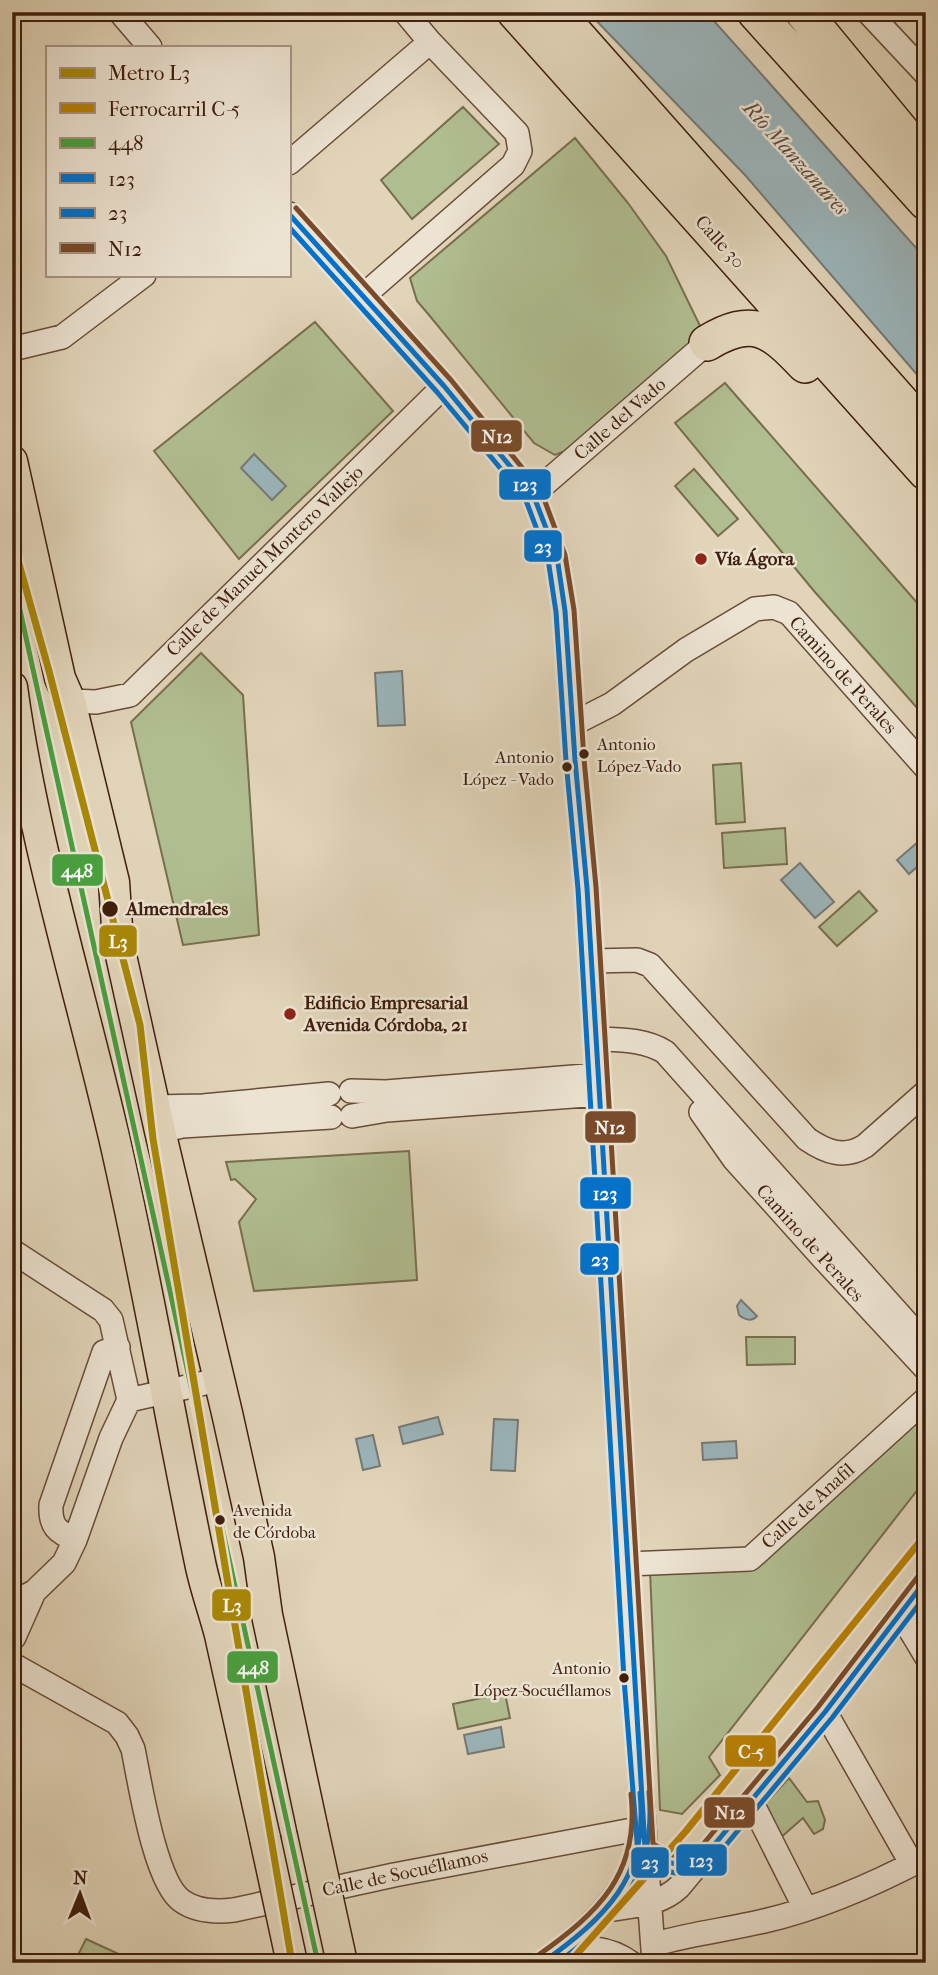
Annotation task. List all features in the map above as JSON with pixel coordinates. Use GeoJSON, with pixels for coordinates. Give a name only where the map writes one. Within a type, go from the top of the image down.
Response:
{"type":"FeatureCollection","features":[{"type":"Feature","properties":{"kind":"highway","name":"Calle 30"},"geometry":{"type":"LineString","coordinates":[[515,12],[926,472]]}},
{"type":"Feature","properties":{"kind":"highway"},"geometry":{"type":"LineString","coordinates":[[556,12],[926,430]]}},
{"type":"Feature","properties":{"kind":"highway"},"geometry":{"type":"LineString","coordinates":[[755,12],[926,202]]}},
{"type":"Feature","properties":{"kind":"highway"},"geometry":{"type":"LineString","coordinates":[[803,12],[926,161]]}},
{"type":"Feature","properties":{"kind":"highway"},"geometry":{"type":"LineString","coordinates":[[707,343],[739,327],[760,329],[784,343],[861,425],[926,482]]}},
{"type":"Feature","properties":{"kind":"main road"},"geometry":{"type":"LineString","coordinates":[[12,461],[60,678],[70,701],[114,882],[118,942],[157,1119],[228,1413],[259,1557],[267,1615],[342,1963]]}},
{"type":"Feature","properties":{"kind":"main road"},"geometry":{"type":"LineString","coordinates":[[12,687],[20,747],[52,896],[72,962],[114,1139],[168,1392],[202,1570],[219,1632],[292,1963]]}},
{"type":"Feature","properties":{"kind":"street"},"geometry":{"type":"LineString","coordinates":[[120,12],[149,46]]}},
{"type":"Feature","properties":{"kind":"street"},"geometry":{"type":"LineString","coordinates":[[363,296],[513,165],[520,151],[517,133],[405,12]]}},
{"type":"Feature","properties":{"kind":"street"},"geometry":{"type":"LineString","coordinates":[[868,12],[926,74]]}},
{"type":"Feature","properties":{"kind":"street"},"geometry":{"type":"LineString","coordinates":[[290,162],[430,42]]}},
{"type":"Feature","properties":{"kind":"street"},"geometry":{"type":"LineString","coordinates":[[290,215],[444,386],[533,494],[556,557],[565,611],[592,961],[644,1838],[654,1955]]}},
{"type":"Feature","properties":{"kind":"street"},"geometry":{"type":"LineString","coordinates":[[12,349],[62,337],[143,276]]}},
{"type":"Feature","properties":{"kind":"street","name":"Calle del Vado"},"geometry":{"type":"LineString","coordinates":[[533,494],[707,343]]}},
{"type":"Feature","properties":{"kind":"street","name":"Calle de Manuel Montero Vallejo"},"geometry":{"type":"LineString","coordinates":[[70,701],[96,702],[130,695],[444,386]]}},
{"type":"Feature","properties":{"kind":"street","name":"Camino de Perales"},"geometry":{"type":"LineString","coordinates":[[573,724],[612,704],[723,626],[755,609],[774,607],[789,613],[926,768]]}},
{"type":"Feature","properties":{"kind":"street"},"geometry":{"type":"LineString","coordinates":[[592,961],[637,960],[650,965],[798,1130],[825,1151],[856,1152],[926,1092]]}},
{"type":"Feature","properties":{"kind":"street","name":"Camino de Perales"},"geometry":{"type":"LineString","coordinates":[[596,1039],[652,1044],[665,1052],[921,1339]]}},
{"type":"Feature","properties":{"kind":"street","name":"Camino de Perales"},"geometry":{"type":"LineString","coordinates":[[685,1073],[697,1106],[734,1159],[926,1369]]}},
{"type":"Feature","properties":{"kind":"street"},"geometry":{"type":"LineString","coordinates":[[157,1119],[182,1126],[341,1104],[386,1092],[598,1085]]}},
{"type":"Feature","properties":{"kind":"street"},"geometry":{"type":"LineString","coordinates":[[12,1251],[103,1310],[111,1320],[129,1400],[111,1438],[75,1541],[64,1563],[34,1592],[12,1603]]}},
{"type":"Feature","properties":{"kind":"street"},"geometry":{"type":"LineString","coordinates":[[75,1541],[56,1528],[50,1517],[51,1505],[104,1352],[118,1347]]}},
{"type":"Feature","properties":{"kind":"street"},"geometry":{"type":"LineString","coordinates":[[129,1400],[218,1380]]}},
{"type":"Feature","properties":{"kind":"street","name":"Calle de Anafil"},"geometry":{"type":"LineString","coordinates":[[627,1564],[750,1559],[926,1399]]}},
{"type":"Feature","properties":{"kind":"street"},"geometry":{"type":"LineString","coordinates":[[603,1911],[650,1903],[671,1894],[825,1712],[926,1580]]}},
{"type":"Feature","properties":{"kind":"street"},"geometry":{"type":"LineString","coordinates":[[15,1671],[19,1657],[13,1636],[34,1592]]}},
{"type":"Feature","properties":{"kind":"street"},"geometry":{"type":"LineString","coordinates":[[897,1617],[905,1622],[926,1656]]}},
{"type":"Feature","properties":{"kind":"street","name":"Calle de Socuéllamos"},"geometry":{"type":"LineString","coordinates":[[15,1671],[117,1723],[133,1749],[163,1873],[181,1901],[198,1908],[217,1912],[234,1910],[408,1872],[644,1838]]}},
{"type":"Feature","properties":{"kind":"street"},"geometry":{"type":"LineString","coordinates":[[825,1712],[909,1859],[920,1860]]}},
{"type":"Feature","properties":{"kind":"street"},"geometry":{"type":"LineString","coordinates":[[751,1801],[805,1908]]}},
{"type":"Feature","properties":{"kind":"street"},"geometry":{"type":"LineString","coordinates":[[644,1838],[670,1865],[679,1867],[699,1863]]}},
{"type":"Feature","properties":{"kind":"street"},"geometry":{"type":"LineString","coordinates":[[548,1958],[578,1936],[603,1911],[634,1862],[644,1838]]}},
{"type":"Feature","properties":{"kind":"street"},"geometry":{"type":"LineString","coordinates":[[654,1955],[663,1942],[766,1920],[805,1908],[871,1885],[920,1860]]}},
{"type":"Feature","properties":{"kind":"street"},"geometry":{"type":"LineString","coordinates":[[548,1958],[571,1948],[592,1949],[631,1963]]}},
{"type":"Feature","properties":{"kind":"green space"},"geometry":{"type":"Polygon","coordinates":[[[463,107],[499,144],[412,219],[381,180],[463,107]]]}},
{"type":"Feature","properties":{"kind":"green space"},"geometry":{"type":"Polygon","coordinates":[[[575,138],[628,203],[666,256],[704,334],[565,451],[555,455],[534,443],[417,301],[410,278],[575,138]]]}},
{"type":"Feature","properties":{"kind":"green space"},"geometry":{"type":"Polygon","coordinates":[[[315,322],[393,411],[239,559],[154,451],[315,322]]]}},
{"type":"Feature","properties":{"kind":"green space"},"geometry":{"type":"Polygon","coordinates":[[[725,383],[926,613],[926,718],[814,591],[675,423],[725,383]]]}},
{"type":"Feature","properties":{"kind":"green space"},"geometry":{"type":"Polygon","coordinates":[[[694,469],[738,519],[718,536],[675,486],[694,469]]]}},
{"type":"Feature","properties":{"kind":"green space"},"geometry":{"type":"Polygon","coordinates":[[[201,653],[243,695],[259,935],[183,945],[131,722],[201,653]]]}},
{"type":"Feature","properties":{"kind":"green space"},"geometry":{"type":"Polygon","coordinates":[[[741,763],[745,822],[716,824],[713,765],[741,763]]]}},
{"type":"Feature","properties":{"kind":"green space"},"geometry":{"type":"Polygon","coordinates":[[[785,828],[787,864],[724,868],[722,833],[785,828]]]}},
{"type":"Feature","properties":{"kind":"green space"},"geometry":{"type":"Polygon","coordinates":[[[859,891],[877,911],[837,946],[819,927],[859,891]]]}},
{"type":"Feature","properties":{"kind":"green space"},"geometry":{"type":"Polygon","coordinates":[[[409,1151],[417,1280],[254,1291],[239,1222],[256,1199],[235,1179],[231,1180],[226,1162],[409,1151]]]}},
{"type":"Feature","properties":{"kind":"green space"},"geometry":{"type":"Polygon","coordinates":[[[746,1337],[795,1337],[795,1364],[747,1365],[746,1337]]]}},
{"type":"Feature","properties":{"kind":"green space"},"geometry":{"type":"Polygon","coordinates":[[[926,1404],[926,1479],[709,1757],[720,1775],[682,1814],[660,1810],[650,1570],[753,1569],[926,1404]]]}},
{"type":"Feature","properties":{"kind":"green space"},"geometry":{"type":"Polygon","coordinates":[[[505,1693],[510,1718],[458,1729],[453,1704],[505,1693]]]}},
{"type":"Feature","properties":{"kind":"green space"},"geometry":{"type":"Polygon","coordinates":[[[789,1778],[807,1802],[818,1801],[825,1820],[823,1829],[814,1834],[803,1818],[778,1840],[762,1807],[789,1778]]]}},
{"type":"Feature","properties":{"kind":"green space"},"geometry":{"type":"Polygon","coordinates":[[[86,1939],[134,1961],[84,1963],[76,1959],[86,1939]]]}},
{"type":"Feature","properties":{"kind":"water","name":"Río Manzanares"},"geometry":{"type":"Polygon","coordinates":[[[588,12],[706,12],[926,259],[926,385],[745,175],[588,12]]]}},
{"type":"Feature","properties":{"kind":"water"},"geometry":{"type":"Polygon","coordinates":[[[254,454],[286,486],[272,500],[241,468],[254,454]]]}},
{"type":"Feature","properties":{"kind":"water"},"geometry":{"type":"Polygon","coordinates":[[[402,671],[405,725],[378,726],[375,673],[402,671]]]}},
{"type":"Feature","properties":{"kind":"water"},"geometry":{"type":"Polygon","coordinates":[[[926,835],[926,859],[909,874],[897,860],[926,835]]]}},
{"type":"Feature","properties":{"kind":"water"},"geometry":{"type":"Polygon","coordinates":[[[800,863],[834,902],[815,918],[781,880],[800,863]]]}},
{"type":"Feature","properties":{"kind":"water"},"geometry":{"type":"Polygon","coordinates":[[[741,1300],[757,1316],[755,1318],[748,1320],[739,1315],[737,1306],[741,1300]]]}},
{"type":"Feature","properties":{"kind":"water"},"geometry":{"type":"Polygon","coordinates":[[[438,1417],[443,1434],[403,1444],[399,1427],[438,1417]]]}},
{"type":"Feature","properties":{"kind":"water"},"geometry":{"type":"Polygon","coordinates":[[[494,1419],[518,1420],[515,1471],[491,1470],[494,1419]]]}},
{"type":"Feature","properties":{"kind":"water"},"geometry":{"type":"Polygon","coordinates":[[[373,1435],[380,1466],[363,1470],[356,1439],[373,1435]]]}},
{"type":"Feature","properties":{"kind":"water"},"geometry":{"type":"Polygon","coordinates":[[[736,1441],[737,1458],[703,1460],[702,1443],[736,1441]]]}},
{"type":"Feature","properties":{"kind":"water"},"geometry":{"type":"Polygon","coordinates":[[[501,1727],[504,1747],[468,1754],[464,1735],[501,1727]]]}},
{"type":"Feature","properties":{"kind":"metro line","name":"L3"},"geometry":{"type":"LineString","coordinates":[[12,539],[49,671],[140,1025],[153,1139],[292,1963]]}},
{"type":"Feature","properties":{"kind":"rail line","name":"C-5"},"geometry":{"type":"LineString","coordinates":[[569,1963],[686,1831],[926,1534]]}},
{"type":"Feature","properties":{"kind":"transit line","name":"N12"},"geometry":{"type":"LineString","coordinates":[[296,208],[451,380],[541,491],[565,555],[574,610],[596,887],[653,1844],[673,1855],[694,1855],[818,1707],[919,1575]]}},
{"type":"Feature","properties":{"kind":"transit line","name":"123"},"geometry":{"type":"LineString","coordinates":[[290,215],[444,386],[533,494],[557,557],[565,611],[587,888],[645,1848],[670,1863],[699,1863],[825,1712],[926,1580]]}},
{"type":"Feature","properties":{"kind":"transit line","name":"23"},"geometry":{"type":"LineString","coordinates":[[290,228],[437,392],[525,498],[548,559],[556,612],[578,889],[624,1679],[638,1854],[653,1865],[678,1874],[705,1870],[832,1718],[926,1595]]}},
{"type":"Feature","properties":{"kind":"transit line","name":"448"},"geometry":{"type":"LineString","coordinates":[[12,574],[318,1963]]}},
{"type":"Feature","properties":{"kind":"transit line","name":"23"},"geometry":{"type":"LineString","coordinates":[[557,1963],[599,1929],[630,1891],[647,1846],[649,1792]]}},
{"type":"Feature","properties":{"kind":"transit line","name":"123"},"geometry":{"type":"LineString","coordinates":[[542,1963],[586,1929],[604,1911],[630,1872],[641,1823],[640,1793]]}},
{"type":"Feature","properties":{"kind":"transit line","name":"N12"},"geometry":{"type":"LineString","coordinates":[[537,1956],[579,1924],[610,1889],[629,1847],[631,1794]]}},
{"type":"Feature","properties":{"kind":"place","name":"Vía Ágora"},"geometry":{"type":"Point","coordinates":[701,559]}},
{"type":"Feature","properties":{"kind":"place","name":"Antonio López-Vado"},"geometry":{"type":"Point","coordinates":[584,754]}},
{"type":"Feature","properties":{"kind":"place","name":"Antonio López - Vado"},"geometry":{"type":"Point","coordinates":[567,767]}},
{"type":"Feature","properties":{"kind":"place","name":"Almendrales"},"geometry":{"type":"Point","coordinates":[110,909]}},
{"type":"Feature","properties":{"kind":"place","name":"Edificio Empresarial Avenida Córdoba, 21"},"geometry":{"type":"Point","coordinates":[290,1014]}},
{"type":"Feature","properties":{"kind":"place","name":"Avenida de Córdoba"},"geometry":{"type":"Point","coordinates":[220,1520]}},
{"type":"Feature","properties":{"kind":"place","name":"Antonio López-Socuéllamos"},"geometry":{"type":"Point","coordinates":[624,1678]}}]}
